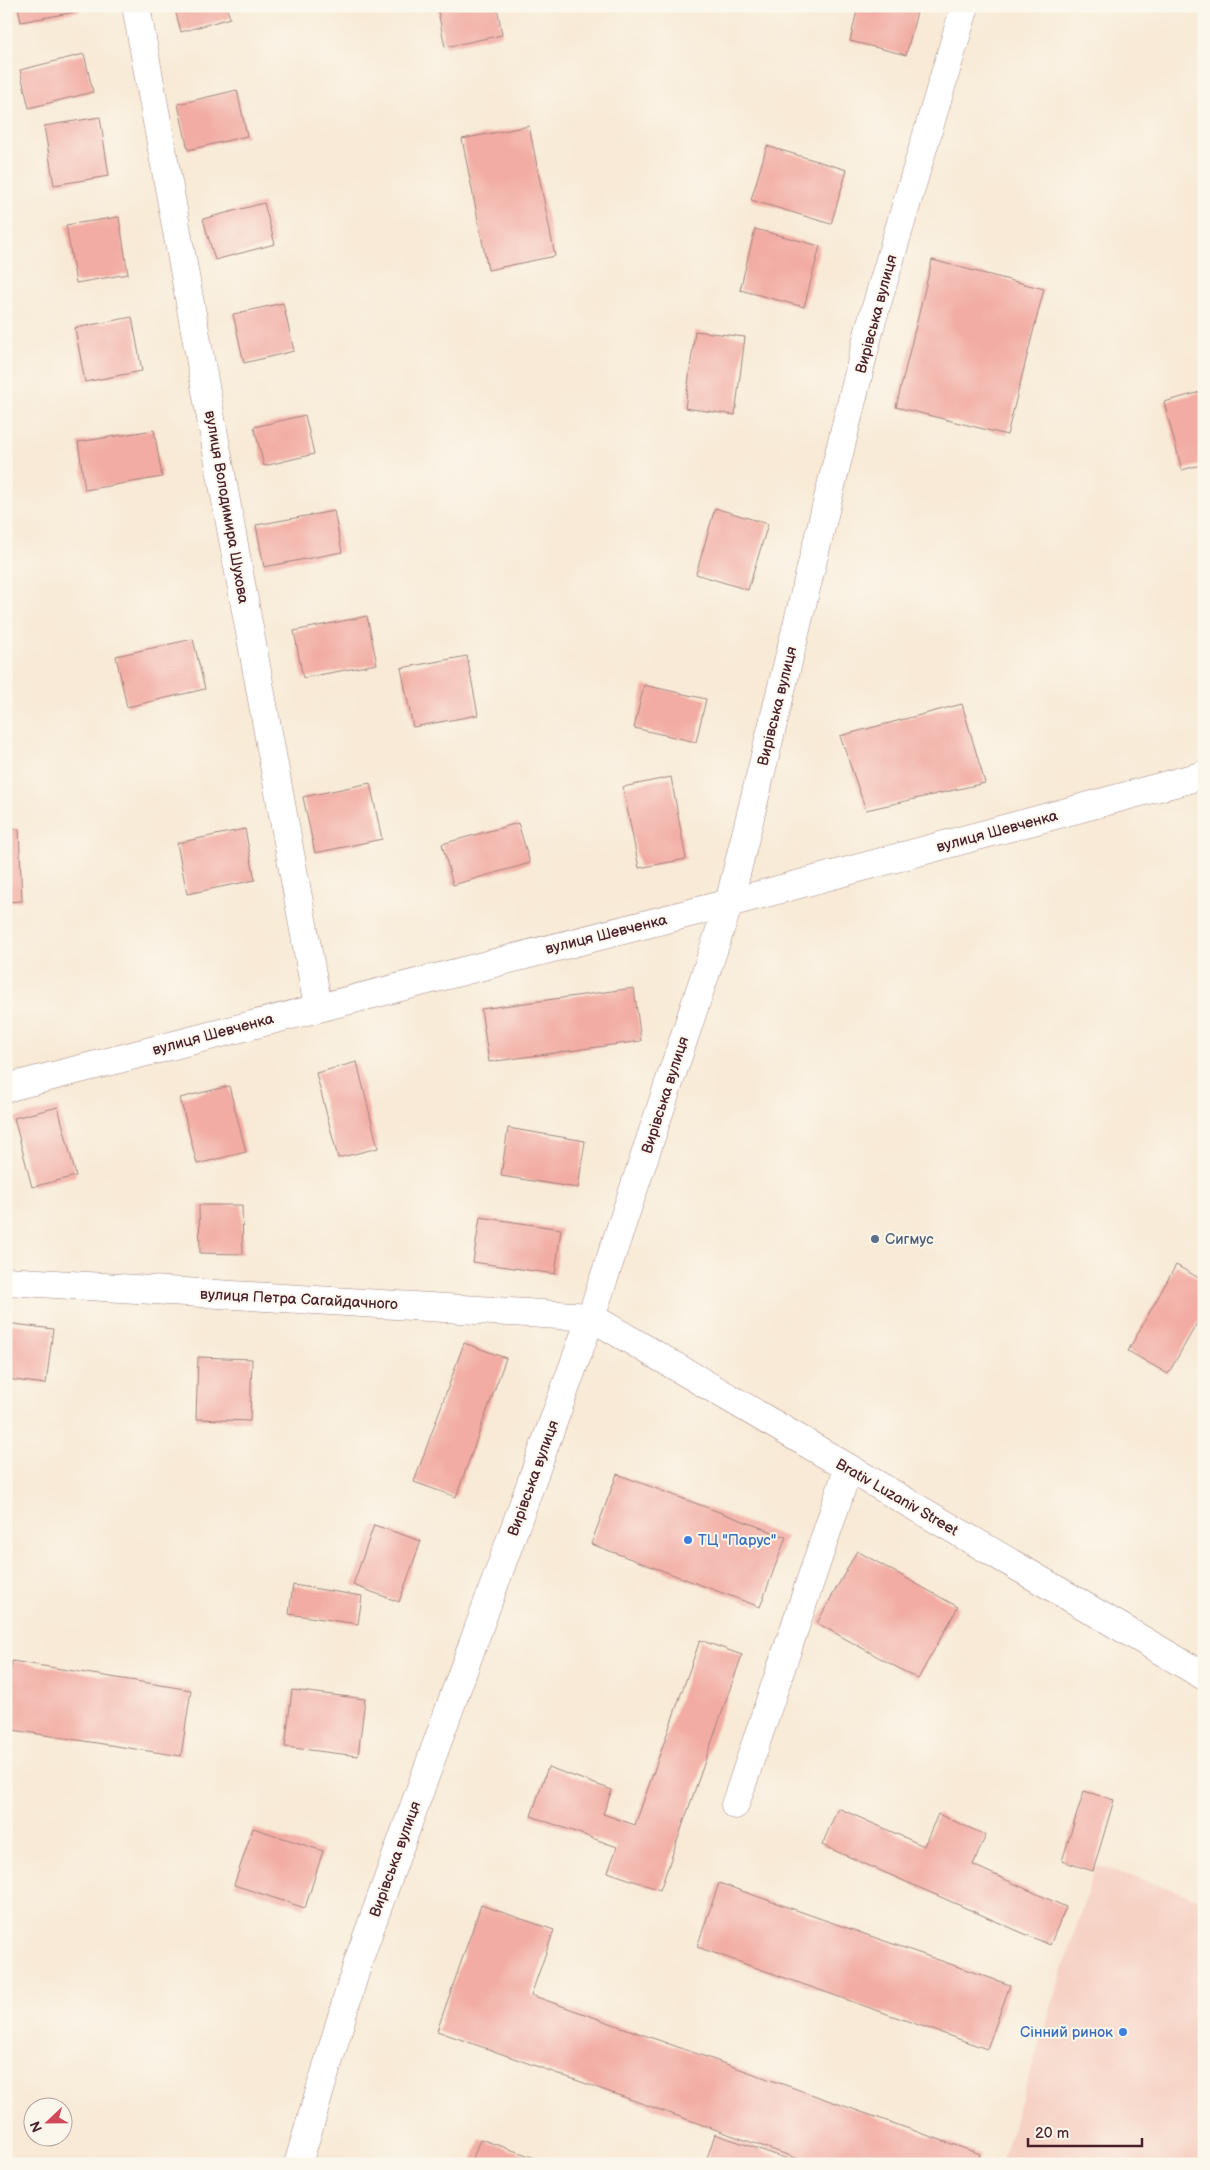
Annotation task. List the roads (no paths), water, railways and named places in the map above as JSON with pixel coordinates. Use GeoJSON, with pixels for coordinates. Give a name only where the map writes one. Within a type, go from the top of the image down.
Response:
{"type":"FeatureCollection","features":[{"type":"Feature","properties":{"kind":"street","name":"вулиця Володимира Шухова"},"geometry":{"type":"LineString","coordinates":[[136,6],[318,1007]]}},
{"type":"Feature","properties":{"kind":"street","name":"Вирівська вулиця"},"geometry":{"type":"LineString","coordinates":[[298,2164],[359,1959],[591,1317],[729,902],[870,327],[965,6]]}},
{"type":"Feature","properties":{"kind":"street","name":"вулиця Шевченка"},"geometry":{"type":"LineString","coordinates":[[6,1088],[729,902],[1204,775]]}},
{"type":"Feature","properties":{"kind":"street","name":"вулиця Петра Сагайдачного"},"geometry":{"type":"LineString","coordinates":[[6,1281],[591,1317]]}},
{"type":"Feature","properties":{"kind":"street","name":"Brativ Luzaniv Street"},"geometry":{"type":"LineString","coordinates":[[591,1317],[1204,1676]]}},
{"type":"Feature","properties":{"kind":"street"},"geometry":{"type":"LineString","coordinates":[[735,1805],[848,1469]]}},
{"type":"Feature","properties":{"kind":"place","name":"Сигмус"},"geometry":{"type":"Point","coordinates":[875,1239]}},
{"type":"Feature","properties":{"kind":"place","name":"ТЦ \"Парус\""},"geometry":{"type":"Point","coordinates":[688,1540]}},
{"type":"Feature","properties":{"kind":"place","name":"Сінний ринок"},"geometry":{"type":"Point","coordinates":[1123,2032]}}]}
